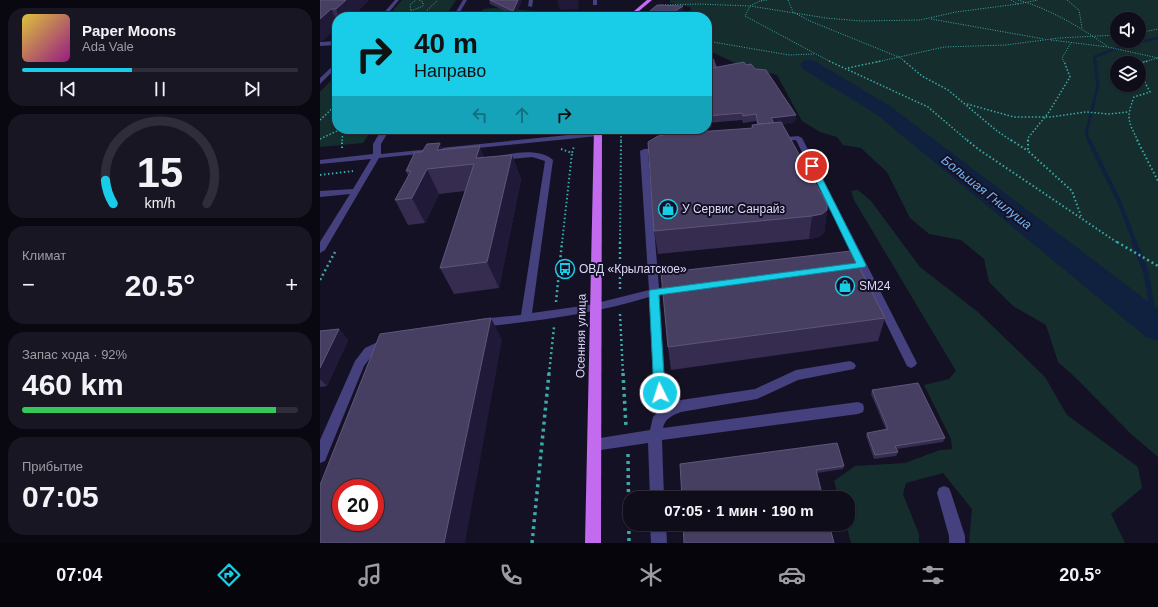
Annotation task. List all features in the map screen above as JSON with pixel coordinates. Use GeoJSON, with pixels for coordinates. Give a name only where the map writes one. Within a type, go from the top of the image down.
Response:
{"type":"FeatureCollection","features":[{"type":"Feature","properties":{"kind":"main road"},"geometry":{"type":"LineString","coordinates":[[634,12],[650,0]]}},
{"type":"Feature","properties":{"kind":"main road","name":"Осенняя улица"},"geometry":{"type":"LineString","coordinates":[[593,543],[598,134]]}},
{"type":"Feature","properties":{"kind":"street"},"geometry":{"type":"LineString","coordinates":[[386,12],[397,0]]}},
{"type":"Feature","properties":{"kind":"street"},"geometry":{"type":"LineString","coordinates":[[458,12],[465,0]]}},
{"type":"Feature","properties":{"kind":"street"},"geometry":{"type":"LineString","coordinates":[[530,6],[531,0]]}},
{"type":"Feature","properties":{"kind":"street"},"geometry":{"type":"LineString","coordinates":[[320,44],[332,43]]}},
{"type":"Feature","properties":{"kind":"street"},"geometry":{"type":"LineString","coordinates":[[712,61],[716,70],[712,71]]}},
{"type":"Feature","properties":{"kind":"street"},"geometry":{"type":"LineString","coordinates":[[320,82],[332,69]]}},
{"type":"Feature","properties":{"kind":"street"},"geometry":{"type":"LineString","coordinates":[[320,250],[377,156],[377,144],[383,134]]}},
{"type":"Feature","properties":{"kind":"street"},"geometry":{"type":"LineString","coordinates":[[320,162],[571,134]]}},
{"type":"Feature","properties":{"kind":"street"},"geometry":{"type":"LineString","coordinates":[[768,141],[798,138],[858,266],[911,363]]}},
{"type":"Feature","properties":{"kind":"street"},"geometry":{"type":"LineString","coordinates":[[660,393],[644,151],[675,148]]}},
{"type":"Feature","properties":{"kind":"street"},"geometry":{"type":"LineString","coordinates":[[489,160],[533,155],[544,156],[549,160],[526,318]]}},
{"type":"Feature","properties":{"kind":"street"},"geometry":{"type":"LineString","coordinates":[[320,194],[355,191]]}},
{"type":"Feature","properties":{"kind":"street"},"geometry":{"type":"LineString","coordinates":[[469,324],[555,315],[620,303],[654,292],[688,287]]}},
{"type":"Feature","properties":{"kind":"street"},"geometry":{"type":"LineString","coordinates":[[320,456],[359,364],[369,351],[379,345],[398,338]]}},
{"type":"Feature","properties":{"kind":"street"},"geometry":{"type":"LineString","coordinates":[[657,491],[655,436],[658,421],[666,411],[681,406],[757,394],[796,375],[850,366]]}},
{"type":"Feature","properties":{"kind":"street"},"geometry":{"type":"LineString","coordinates":[[594,445],[858,408]]}},
{"type":"Feature","properties":{"kind":"street"},"geometry":{"type":"LineString","coordinates":[[944,493],[957,536],[957,543]]}},
{"type":"Feature","properties":{"kind":"street"},"geometry":{"type":"LineString","coordinates":[[658,531],[659,543]]}},
{"type":"Feature","properties":{"kind":"path"},"geometry":{"type":"LineString","coordinates":[[416,0],[410,5],[412,11],[423,6],[423,2],[419,0]]}},
{"type":"Feature","properties":{"kind":"path"},"geometry":{"type":"LineString","coordinates":[[424,12],[438,0]]}},
{"type":"Feature","properties":{"kind":"path"},"geometry":{"type":"LineString","coordinates":[[767,0],[761,0],[750,6],[745,16],[815,54],[928,107],[978,149],[1081,216],[1131,251],[1158,266]]}},
{"type":"Feature","properties":{"kind":"path"},"geometry":{"type":"LineString","coordinates":[[788,0],[793,12],[830,30],[901,58],[922,76],[948,90],[997,131],[1028,151],[1072,191],[1081,216]]}},
{"type":"Feature","properties":{"kind":"path"},"geometry":{"type":"LineString","coordinates":[[1011,0],[1018,4]]}},
{"type":"Feature","properties":{"kind":"path"},"geometry":{"type":"LineString","coordinates":[[1018,0],[1029,3],[1082,28],[1095,36],[1098,41],[1108,47]]}},
{"type":"Feature","properties":{"kind":"path"},"geometry":{"type":"LineString","coordinates":[[659,5],[699,4],[750,6],[826,18],[861,21],[928,18],[956,12],[1029,3],[1038,0]]}},
{"type":"Feature","properties":{"kind":"path"},"geometry":{"type":"LineString","coordinates":[[1067,0],[1079,10],[1082,28]]}},
{"type":"Feature","properties":{"kind":"path"},"geometry":{"type":"LineString","coordinates":[[928,18],[1047,40],[1108,47],[1158,58]]}},
{"type":"Feature","properties":{"kind":"path"},"geometry":{"type":"LineString","coordinates":[[1146,32],[1158,29]]}},
{"type":"Feature","properties":{"kind":"path"},"geometry":{"type":"LineString","coordinates":[[847,68],[901,58],[944,47],[1006,45],[1110,35]]}},
{"type":"Feature","properties":{"kind":"path"},"geometry":{"type":"LineString","coordinates":[[712,43],[789,55],[815,54]]}},
{"type":"Feature","properties":{"kind":"path"},"geometry":{"type":"LineString","coordinates":[[1028,151],[1028,138],[1063,92],[1070,77],[1062,58],[1071,43]]}},
{"type":"Feature","properties":{"kind":"path"},"geometry":{"type":"LineString","coordinates":[[1146,61],[1158,58]]}},
{"type":"Feature","properties":{"kind":"path"},"geometry":{"type":"LineString","coordinates":[[1146,84],[1150,92],[1134,97],[1128,112],[1128,122],[1158,181]]}},
{"type":"Feature","properties":{"kind":"path"},"geometry":{"type":"LineString","coordinates":[[965,103],[1014,116],[1045,117],[1086,112],[1128,112]]}},
{"type":"Feature","properties":{"kind":"path"},"geometry":{"type":"LineString","coordinates":[[320,120],[332,109]]}},
{"type":"Feature","properties":{"kind":"path"},"geometry":{"type":"LineString","coordinates":[[320,139],[332,134]]}},
{"type":"Feature","properties":{"kind":"path"},"geometry":{"type":"LineString","coordinates":[[342,134],[342,148]]}},
{"type":"Feature","properties":{"kind":"path"},"geometry":{"type":"LineString","coordinates":[[620,134],[620,303],[627,440],[629,543]]}},
{"type":"Feature","properties":{"kind":"path"},"geometry":{"type":"LineString","coordinates":[[532,543],[572,153]]}},
{"type":"Feature","properties":{"kind":"path"},"geometry":{"type":"LineString","coordinates":[[320,174],[368,170]]}},
{"type":"Feature","properties":{"kind":"path"},"geometry":{"type":"LineString","coordinates":[[320,280],[336,252]]}},
{"type":"Feature","properties":{"kind":"green space"},"geometry":{"type":"Polygon","coordinates":[[[402,0],[456,0],[448,12],[391,12],[402,0]]]}},
{"type":"Feature","properties":{"kind":"green space"},"geometry":{"type":"Polygon","coordinates":[[[670,0],[1158,0],[1158,457],[1130,433],[1077,379],[1058,362],[1046,325],[1013,306],[989,282],[984,259],[961,240],[929,234],[910,218],[887,172],[861,148],[843,145],[837,137],[820,132],[802,121],[777,75],[740,65],[712,52],[712,12],[689,12],[691,10],[690,7],[670,3],[670,0]]]}},
{"type":"Feature","properties":{"kind":"green space"},"geometry":{"type":"Polygon","coordinates":[[[493,8],[550,12],[481,12],[484,9],[493,8]]]}},
{"type":"Feature","properties":{"kind":"green space"},"geometry":{"type":"Polygon","coordinates":[[[332,79],[332,134],[369,134],[363,143],[320,147],[320,92],[332,79]]]}},
{"type":"Feature","properties":{"kind":"green space"},"geometry":{"type":"Polygon","coordinates":[[[858,190],[871,201],[920,267],[978,312],[1045,377],[1067,415],[1138,467],[1142,488],[1111,514],[1125,543],[969,543],[972,509],[943,473],[906,483],[903,494],[919,534],[919,543],[851,543],[848,531],[855,531],[855,491],[837,491],[834,481],[855,466],[905,463],[940,450],[952,449],[951,439],[924,385],[949,379],[956,371],[854,200],[851,191],[858,190]]]}},
{"type":"Feature","properties":{"kind":"building"},"geometry":{"type":"Polygon","coordinates":[[[320,0],[346,0],[336,9],[331,9],[320,19],[320,0]]]}},
{"type":"Feature","properties":{"kind":"building"},"geometry":{"type":"Polygon","coordinates":[[[490,0],[518,0],[513,11],[490,0]]]}},
{"type":"Feature","properties":{"kind":"building"},"geometry":{"type":"Polygon","coordinates":[[[657,5],[683,6],[674,12],[649,12],[657,5]]]}},
{"type":"Feature","properties":{"kind":"building"},"geometry":{"type":"Polygon","coordinates":[[[744,62],[746,65],[751,64],[755,69],[766,70],[796,115],[771,118],[774,123],[758,124],[756,114],[743,116],[742,113],[712,116],[712,68],[744,62]]]}},
{"type":"Feature","properties":{"kind":"building"},"geometry":{"type":"Polygon","coordinates":[[[781,122],[827,204],[827,210],[822,214],[812,216],[654,231],[648,142],[658,136],[669,134],[712,134],[712,131],[753,128],[752,125],[781,122]]]}},
{"type":"Feature","properties":{"kind":"building"},"geometry":{"type":"Polygon","coordinates":[[[440,143],[437,150],[480,146],[476,158],[512,155],[487,262],[440,268],[474,164],[427,169],[412,198],[395,200],[411,171],[406,171],[415,152],[422,152],[427,144],[440,143]]]}},
{"type":"Feature","properties":{"kind":"building"},"geometry":{"type":"Polygon","coordinates":[[[851,251],[885,318],[668,347],[661,273],[851,251]]]}},
{"type":"Feature","properties":{"kind":"building"},"geometry":{"type":"Polygon","coordinates":[[[491,318],[444,543],[320,543],[320,485],[380,334],[491,318]]]}},
{"type":"Feature","properties":{"kind":"building"},"geometry":{"type":"Polygon","coordinates":[[[339,329],[320,368],[320,331],[339,329]]]}},
{"type":"Feature","properties":{"kind":"building"},"geometry":{"type":"Polygon","coordinates":[[[918,383],[945,438],[895,446],[898,452],[875,455],[867,433],[888,429],[872,390],[918,383]]]}},
{"type":"Feature","properties":{"kind":"building"},"geometry":{"type":"Polygon","coordinates":[[[837,443],[844,466],[816,470],[821,491],[682,491],[680,464],[837,443]]]}},
{"type":"Feature","properties":{"kind":"building"},"geometry":{"type":"Polygon","coordinates":[[[683,531],[831,531],[834,543],[684,543],[683,531]]]}},
{"type":"Feature","properties":{"kind":"waterway"},"geometry":{"type":"LineString","coordinates":[[1095,62],[1094,57],[1125,45],[1158,38]]}},
{"type":"Feature","properties":{"kind":"waterway"},"geometry":{"type":"LineString","coordinates":[[1089,141],[1086,134],[1098,85],[1095,61]]}},
{"type":"Feature","properties":{"kind":"waterway","name":"Большая Гнилуша"},"geometry":{"type":"LineString","coordinates":[[809,65],[883,110],[1158,328]]}},
{"type":"Feature","properties":{"kind":"waterway"},"geometry":{"type":"LineString","coordinates":[[1089,140],[1119,201],[1135,243]]}},
{"type":"Feature","properties":{"kind":"waterway"},"geometry":{"type":"LineString","coordinates":[[1134,242],[1146,272],[1155,326]]}},
{"type":"Feature","properties":{"kind":"place","name":"У Сервис Санрайз"},"geometry":{"type":"Point","coordinates":[668,209]}},
{"type":"Feature","properties":{"kind":"place","name":"ОВД «Крылатское»"},"geometry":{"type":"Point","coordinates":[565,269]}},
{"type":"Feature","properties":{"kind":"place","name":"SM24"},"geometry":{"type":"Point","coordinates":[845,286]}},
{"type":"Feature","properties":{"kind":"route"},"geometry":{"type":"LineString","coordinates":[[660,393],[654,292],[862,265],[812,166]]}}]}
